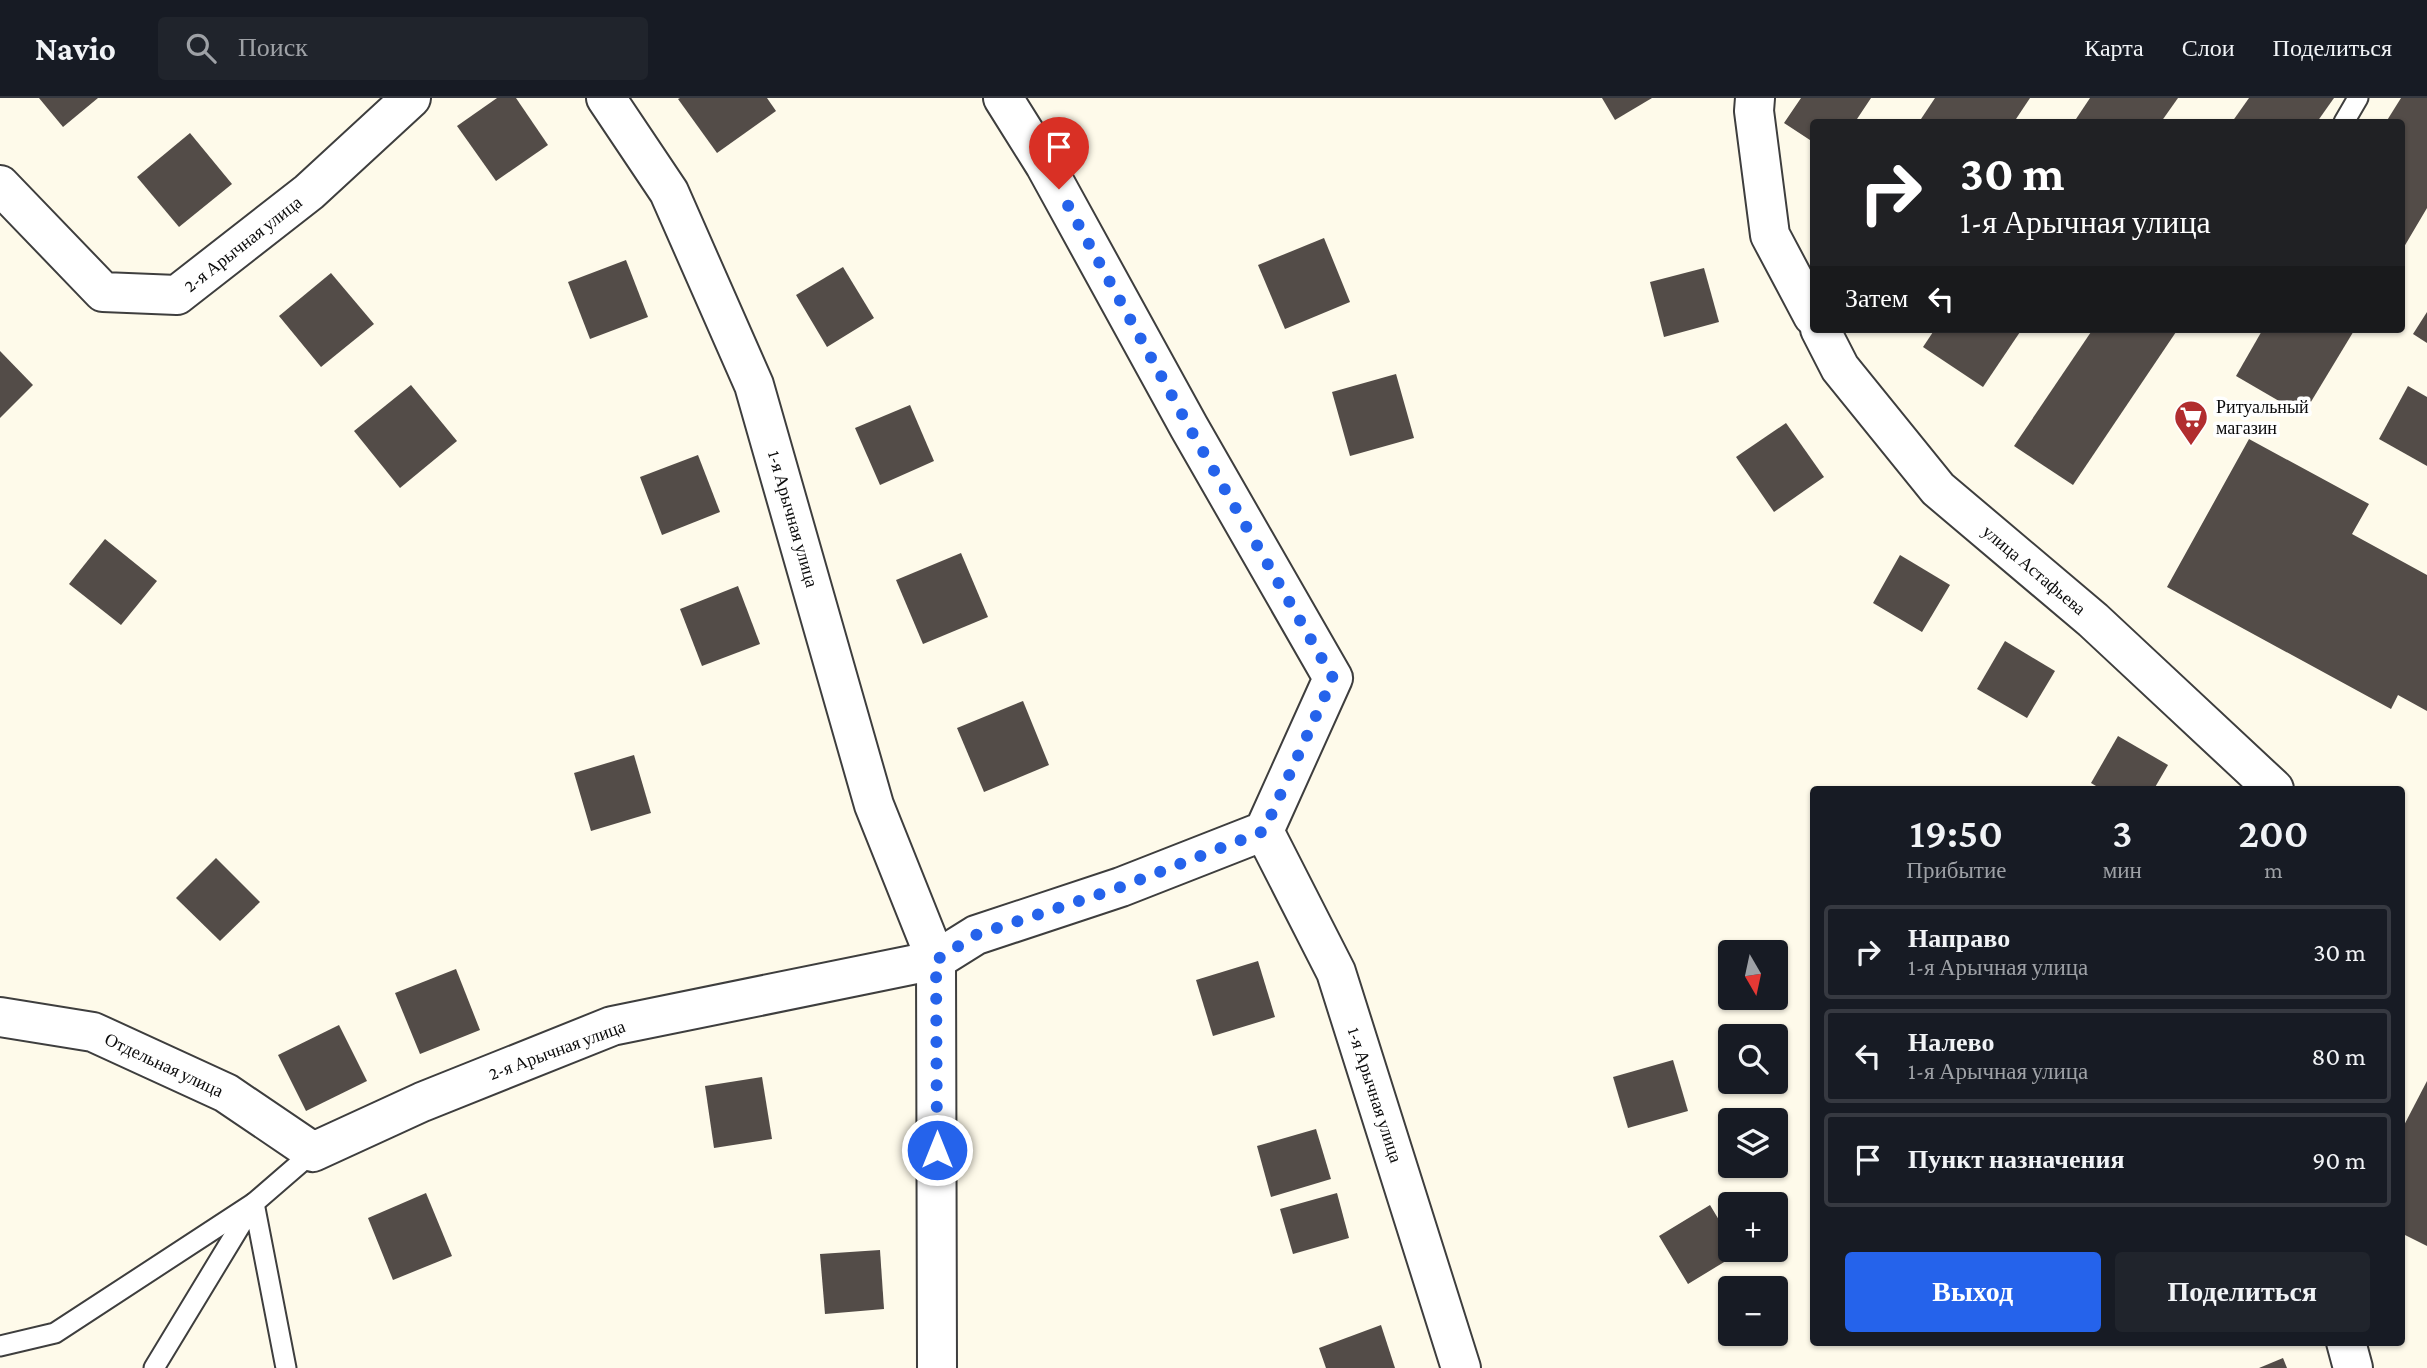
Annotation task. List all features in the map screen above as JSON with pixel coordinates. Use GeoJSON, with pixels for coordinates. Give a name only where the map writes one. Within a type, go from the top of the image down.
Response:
{"type":"FeatureCollection","features":[{"type":"Feature","properties":{"kind":"street","name":"2-я Арычная улица"},"geometry":{"type":"LineString","coordinates":[[2,192],[103,292],[177,295],[309,192],[411,98]]}},
{"type":"Feature","properties":{"kind":"street","name":"1-я Арычная улица"},"geometry":{"type":"LineString","coordinates":[[606,98],[669,192],[754,385],[874,805],[936,960],[937,1368]]}},
{"type":"Feature","properties":{"kind":"street"},"geometry":{"type":"LineString","coordinates":[[936,960],[976,935],[1121,887],[1264,831],[1333,678],[1189,427],[1045,165],[1003,98]]}},
{"type":"Feature","properties":{"kind":"street"},"geometry":{"type":"LineString","coordinates":[[1755,98],[1754,111],[1770,235],[1810,310]]}},
{"type":"Feature","properties":{"kind":"street","name":"улица Астафьева"},"geometry":{"type":"LineString","coordinates":[[1822,333],[1840,368],[1938,489],[2093,620],[2271,786]]}},
{"type":"Feature","properties":{"kind":"street","name":"1-я Арычная улица"},"geometry":{"type":"LineString","coordinates":[[1264,831],[1336,972],[1461,1368]]}},
{"type":"Feature","properties":{"kind":"street","name":"2-я Арычная улица"},"geometry":{"type":"LineString","coordinates":[[313,1152],[422,1102],[612,1026],[936,960]]}},
{"type":"Feature","properties":{"kind":"street","name":"Отдельная улица"},"geometry":{"type":"LineString","coordinates":[[0,1017],[93,1032],[226,1093],[313,1152]]}},
{"type":"Feature","properties":{"kind":"street"},"geometry":{"type":"LineString","coordinates":[[2347,1346],[2353,1368]]}},
{"type":"Feature","properties":{"kind":"lane"},"geometry":{"type":"LineString","coordinates":[[2346,119],[2358,98]]}},
{"type":"Feature","properties":{"kind":"lane"},"geometry":{"type":"LineString","coordinates":[[0,1346],[55,1333],[254,1203],[313,1152]]}},
{"type":"Feature","properties":{"kind":"lane"},"geometry":{"type":"LineString","coordinates":[[154,1368],[254,1203]]}},
{"type":"Feature","properties":{"kind":"lane"},"geometry":{"type":"LineString","coordinates":[[254,1203],[286,1368]]}},
{"type":"Feature","properties":{"kind":"building"},"geometry":{"type":"Polygon","coordinates":[[[39,98],[98,98],[63,127],[39,98]]]}},
{"type":"Feature","properties":{"kind":"building"},"geometry":{"type":"Polygon","coordinates":[[[497,98],[516,98],[548,145],[496,181],[457,126],[497,98]]]}},
{"type":"Feature","properties":{"kind":"building"},"geometry":{"type":"Polygon","coordinates":[[[767,98],[776,111],[717,153],[678,99],[767,98]]]}},
{"type":"Feature","properties":{"kind":"building"},"geometry":{"type":"Polygon","coordinates":[[[1602,98],[1652,98],[1615,120],[1602,98]]]}},
{"type":"Feature","properties":{"kind":"building"},"geometry":{"type":"Polygon","coordinates":[[[1801,98],[1871,98],[1857,119],[1810,119],[1810,140],[1784,123],[1801,98]]]}},
{"type":"Feature","properties":{"kind":"building"},"geometry":{"type":"Polygon","coordinates":[[[1935,98],[2030,98],[2016,119],[1921,119],[1935,98]]]}},
{"type":"Feature","properties":{"kind":"building"},"geometry":{"type":"Polygon","coordinates":[[[2090,98],[2178,98],[2163,119],[2076,119],[2090,98]]]}},
{"type":"Feature","properties":{"kind":"building"},"geometry":{"type":"Polygon","coordinates":[[[2249,98],[2334,98],[2319,119],[2234,119],[2249,98]]]}},
{"type":"Feature","properties":{"kind":"building"},"geometry":{"type":"Polygon","coordinates":[[[2401,98],[2427,98],[2427,208],[2405,245],[2405,119],[2388,119],[2401,98]]]}},
{"type":"Feature","properties":{"kind":"building"},"geometry":{"type":"Polygon","coordinates":[[[190,133],[232,184],[179,227],[137,177],[190,133]]]}},
{"type":"Feature","properties":{"kind":"building"},"geometry":{"type":"Polygon","coordinates":[[[1324,238],[1350,302],[1285,329],[1258,265],[1324,238]]]}},
{"type":"Feature","properties":{"kind":"building"},"geometry":{"type":"Polygon","coordinates":[[[626,260],[648,317],[590,339],[568,282],[626,260]]]}},
{"type":"Feature","properties":{"kind":"building"},"geometry":{"type":"Polygon","coordinates":[[[843,267],[874,318],[827,347],[796,295],[843,267]]]}},
{"type":"Feature","properties":{"kind":"building"},"geometry":{"type":"Polygon","coordinates":[[[1704,268],[1719,322],[1664,337],[1650,282],[1704,268]]]}},
{"type":"Feature","properties":{"kind":"building"},"geometry":{"type":"Polygon","coordinates":[[[331,273],[374,324],[321,367],[279,316],[331,273]]]}},
{"type":"Feature","properties":{"kind":"building"},"geometry":{"type":"Polygon","coordinates":[[[2427,312],[2427,343],[2413,334],[2427,312]]]}},
{"type":"Feature","properties":{"kind":"building"},"geometry":{"type":"Polygon","coordinates":[[[1932,333],[2019,333],[1983,387],[1923,347],[1932,333]]]}},
{"type":"Feature","properties":{"kind":"building"},"geometry":{"type":"Polygon","coordinates":[[[2090,333],[2175,333],[2073,485],[2014,446],[2090,333]]]}},
{"type":"Feature","properties":{"kind":"building"},"geometry":{"type":"Polygon","coordinates":[[[2261,333],[2353,333],[2303,415],[2236,376],[2261,333]]]}},
{"type":"Feature","properties":{"kind":"building"},"geometry":{"type":"Polygon","coordinates":[[[0,351],[33,385],[0,418],[0,351]]]}},
{"type":"Feature","properties":{"kind":"building"},"geometry":{"type":"Polygon","coordinates":[[[1396,374],[1414,438],[1350,456],[1332,392],[1396,374]]]}},
{"type":"Feature","properties":{"kind":"building"},"geometry":{"type":"Polygon","coordinates":[[[411,385],[457,441],[400,488],[354,431],[411,385]]]}},
{"type":"Feature","properties":{"kind":"building"},"geometry":{"type":"Polygon","coordinates":[[[2408,386],[2427,397],[2427,466],[2379,439],[2408,386]]]}},
{"type":"Feature","properties":{"kind":"building"},"geometry":{"type":"Polygon","coordinates":[[[910,405],[934,461],[880,485],[855,428],[910,405]]]}},
{"type":"Feature","properties":{"kind":"building"},"geometry":{"type":"Polygon","coordinates":[[[1786,423],[1824,477],[1774,512],[1736,457],[1786,423]]]}},
{"type":"Feature","properties":{"kind":"building"},"geometry":{"type":"Polygon","coordinates":[[[2249,439],[2369,504],[2352,534],[2427,575],[2427,711],[2398,695],[2391,709],[2167,587],[2249,439]]]}},
{"type":"Feature","properties":{"kind":"building"},"geometry":{"type":"Polygon","coordinates":[[[698,455],[720,512],[662,535],[640,477],[698,455]]]}},
{"type":"Feature","properties":{"kind":"building"},"geometry":{"type":"Polygon","coordinates":[[[105,539],[157,581],[121,625],[69,584],[105,539]]]}},
{"type":"Feature","properties":{"kind":"building"},"geometry":{"type":"Polygon","coordinates":[[[961,553],[988,617],[923,644],[896,580],[961,553]]]}},
{"type":"Feature","properties":{"kind":"building"},"geometry":{"type":"Polygon","coordinates":[[[1900,555],[1950,585],[1922,632],[1873,603],[1900,555]]]}},
{"type":"Feature","properties":{"kind":"building"},"geometry":{"type":"Polygon","coordinates":[[[738,586],[760,644],[702,666],[680,609],[738,586]]]}},
{"type":"Feature","properties":{"kind":"building"},"geometry":{"type":"Polygon","coordinates":[[[2005,641],[2055,671],[2027,718],[1977,689],[2005,641]]]}},
{"type":"Feature","properties":{"kind":"building"},"geometry":{"type":"Polygon","coordinates":[[[1023,701],[1049,765],[984,792],[957,728],[1023,701]]]}},
{"type":"Feature","properties":{"kind":"building"},"geometry":{"type":"Polygon","coordinates":[[[2118,736],[2168,765],[2156,786],[2096,786],[2091,783],[2118,736]]]}},
{"type":"Feature","properties":{"kind":"building"},"geometry":{"type":"Polygon","coordinates":[[[634,755],[651,813],[591,831],[574,773],[634,755]]]}},
{"type":"Feature","properties":{"kind":"building"},"geometry":{"type":"Polygon","coordinates":[[[216,858],[260,902],[220,941],[176,898],[216,858]]]}},
{"type":"Feature","properties":{"kind":"building"},"geometry":{"type":"Polygon","coordinates":[[[1258,961],[1275,1017],[1213,1036],[1196,980],[1258,961]]]}},
{"type":"Feature","properties":{"kind":"building"},"geometry":{"type":"Polygon","coordinates":[[[456,969],[480,1030],[420,1054],[395,993],[456,969]]]}},
{"type":"Feature","properties":{"kind":"building"},"geometry":{"type":"Polygon","coordinates":[[[339,1025],[367,1081],[306,1111],[278,1055],[339,1025]]]}},
{"type":"Feature","properties":{"kind":"building"},"geometry":{"type":"Polygon","coordinates":[[[1673,1060],[1688,1111],[1628,1128],[1613,1077],[1673,1060]]]}},
{"type":"Feature","properties":{"kind":"building"},"geometry":{"type":"Polygon","coordinates":[[[762,1077],[772,1139],[714,1148],[705,1086],[762,1077]]]}},
{"type":"Feature","properties":{"kind":"building"},"geometry":{"type":"Polygon","coordinates":[[[2427,1081],[2427,1246],[2405,1235],[2405,1123],[2427,1081]]]}},
{"type":"Feature","properties":{"kind":"building"},"geometry":{"type":"Polygon","coordinates":[[[1316,1129],[1331,1179],[1271,1197],[1257,1146],[1316,1129]]]}},
{"type":"Feature","properties":{"kind":"building"},"geometry":{"type":"Polygon","coordinates":[[[426,1193],[452,1256],[393,1280],[368,1218],[426,1193]]]}},
{"type":"Feature","properties":{"kind":"building"},"geometry":{"type":"Polygon","coordinates":[[[1337,1193],[1349,1238],[1293,1254],[1280,1209],[1337,1193]]]}},
{"type":"Feature","properties":{"kind":"building"},"geometry":{"type":"Polygon","coordinates":[[[1710,1205],[1718,1218],[1718,1262],[1724,1262],[1688,1284],[1659,1236],[1710,1205]]]}},
{"type":"Feature","properties":{"kind":"building"},"geometry":{"type":"Polygon","coordinates":[[[880,1250],[884,1309],[825,1314],[820,1254],[880,1250]]]}},
{"type":"Feature","properties":{"kind":"building"},"geometry":{"type":"Polygon","coordinates":[[[1381,1325],[1395,1368],[1326,1368],[1319,1348],[1381,1325]]]}},
{"type":"Feature","properties":{"kind":"building"},"geometry":{"type":"Polygon","coordinates":[[[2283,1358],[2287,1368],[2259,1368],[2283,1358]]]}},
{"type":"Feature","properties":{"kind":"place","name":"Ритуальный магазин"},"geometry":{"type":"Point","coordinates":[2191,447]}},
{"type":"Feature","properties":{"kind":"route"},"geometry":{"type":"LineString","coordinates":[[937,1150],[936,960],[976,935],[1121,887],[1264,831],[1333,678],[1189,427],[1059,189]]}}]}
